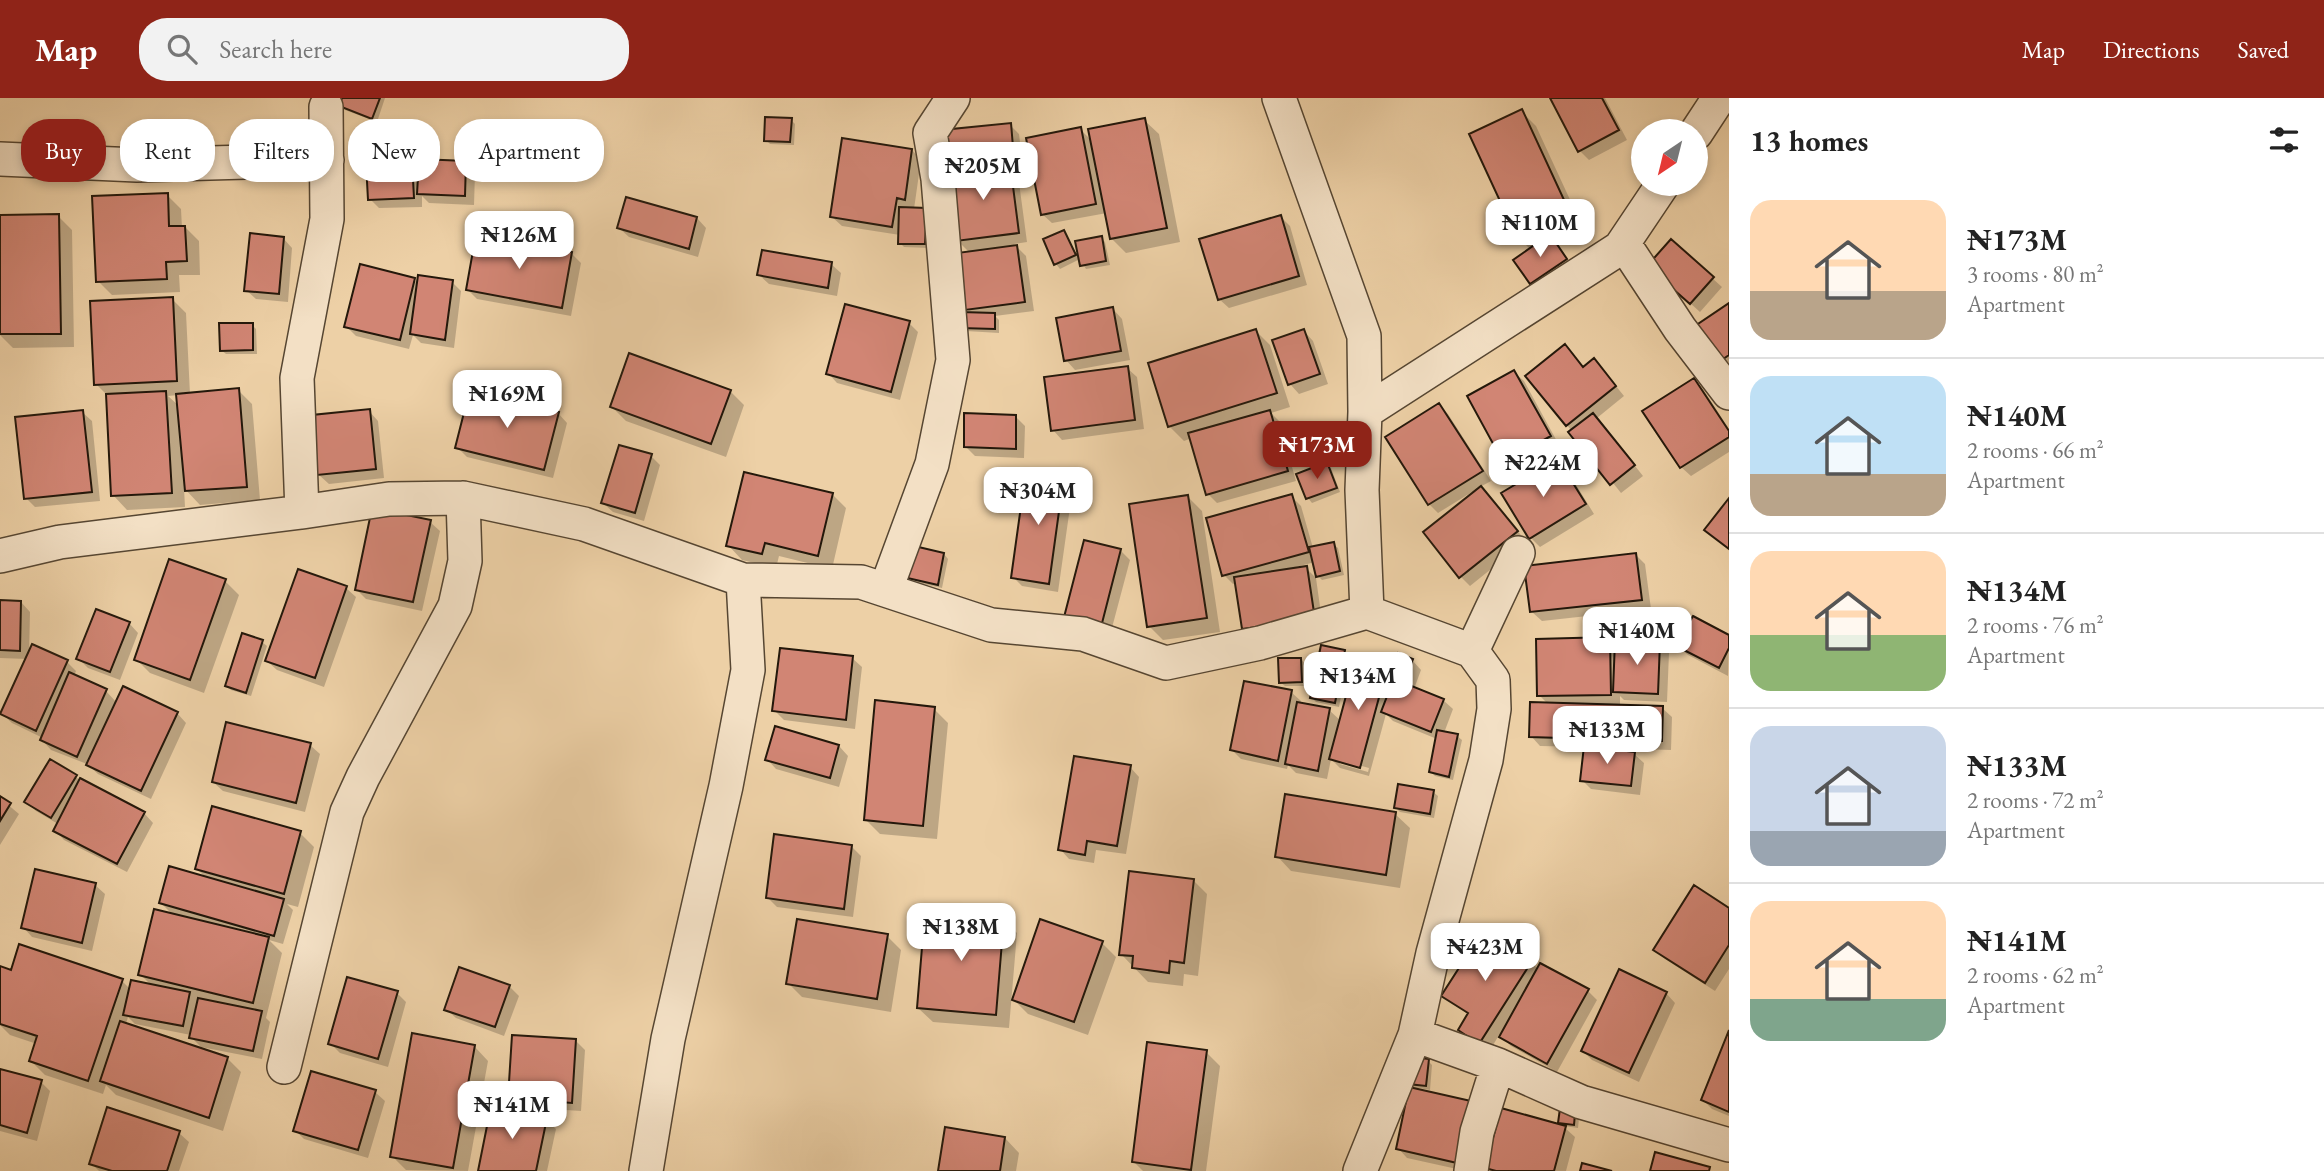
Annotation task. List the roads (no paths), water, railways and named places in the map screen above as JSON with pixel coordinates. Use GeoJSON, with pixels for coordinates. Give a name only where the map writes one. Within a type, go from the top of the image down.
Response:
{"type":"FeatureCollection","features":[{"type":"Feature","properties":{"kind":"street"},"geometry":{"type":"LineString","coordinates":[[886,589],[932,464],[953,360],[938,179],[930,133],[953,98]]}},
{"type":"Feature","properties":{"kind":"street"},"geometry":{"type":"LineString","coordinates":[[1279,98],[1364,336],[1362,489],[1367,612]]}},
{"type":"Feature","properties":{"kind":"street"},"geometry":{"type":"LineString","coordinates":[[1705,119],[1719,98]]}},
{"type":"Feature","properties":{"kind":"street"},"geometry":{"type":"LineString","coordinates":[[326,107],[326,119]]}},
{"type":"Feature","properties":{"kind":"street"},"geometry":{"type":"LineString","coordinates":[[0,159],[138,165],[229,163]]}},
{"type":"Feature","properties":{"kind":"street"},"geometry":{"type":"LineString","coordinates":[[302,512],[296,378],[327,219],[327,182]]}},
{"type":"Feature","properties":{"kind":"street"},"geometry":{"type":"LineString","coordinates":[[1620,248],[1655,196]]}},
{"type":"Feature","properties":{"kind":"street"},"geometry":{"type":"LineString","coordinates":[[1365,412],[1620,248],[1626,247],[1680,329],[1729,393]]}},
{"type":"Feature","properties":{"kind":"street"},"geometry":{"type":"LineString","coordinates":[[284,1067],[347,812],[454,606],[465,561],[463,498]]}},
{"type":"Feature","properties":{"kind":"street"},"geometry":{"type":"LineString","coordinates":[[0,556],[60,542],[389,499],[463,498],[584,524],[743,580],[861,582],[991,625],[1083,634],[1166,663],[1261,643],[1367,612],[1472,651],[1493,680],[1494,709],[1486,760],[1433,953],[1415,1035],[1360,1171]]}},
{"type":"Feature","properties":{"kind":"street"},"geometry":{"type":"LineString","coordinates":[[1472,651],[1518,553]]}},
{"type":"Feature","properties":{"kind":"street"},"geometry":{"type":"LineString","coordinates":[[646,1171],[668,1039],[726,786],[748,670],[743,580]]}},
{"type":"Feature","properties":{"kind":"street"},"geometry":{"type":"LineString","coordinates":[[1415,1035],[1498,1065],[1581,1102],[1729,1145]]}},
{"type":"Feature","properties":{"kind":"street"},"geometry":{"type":"LineString","coordinates":[[1471,1171],[1478,1132],[1498,1065]]}}]}
